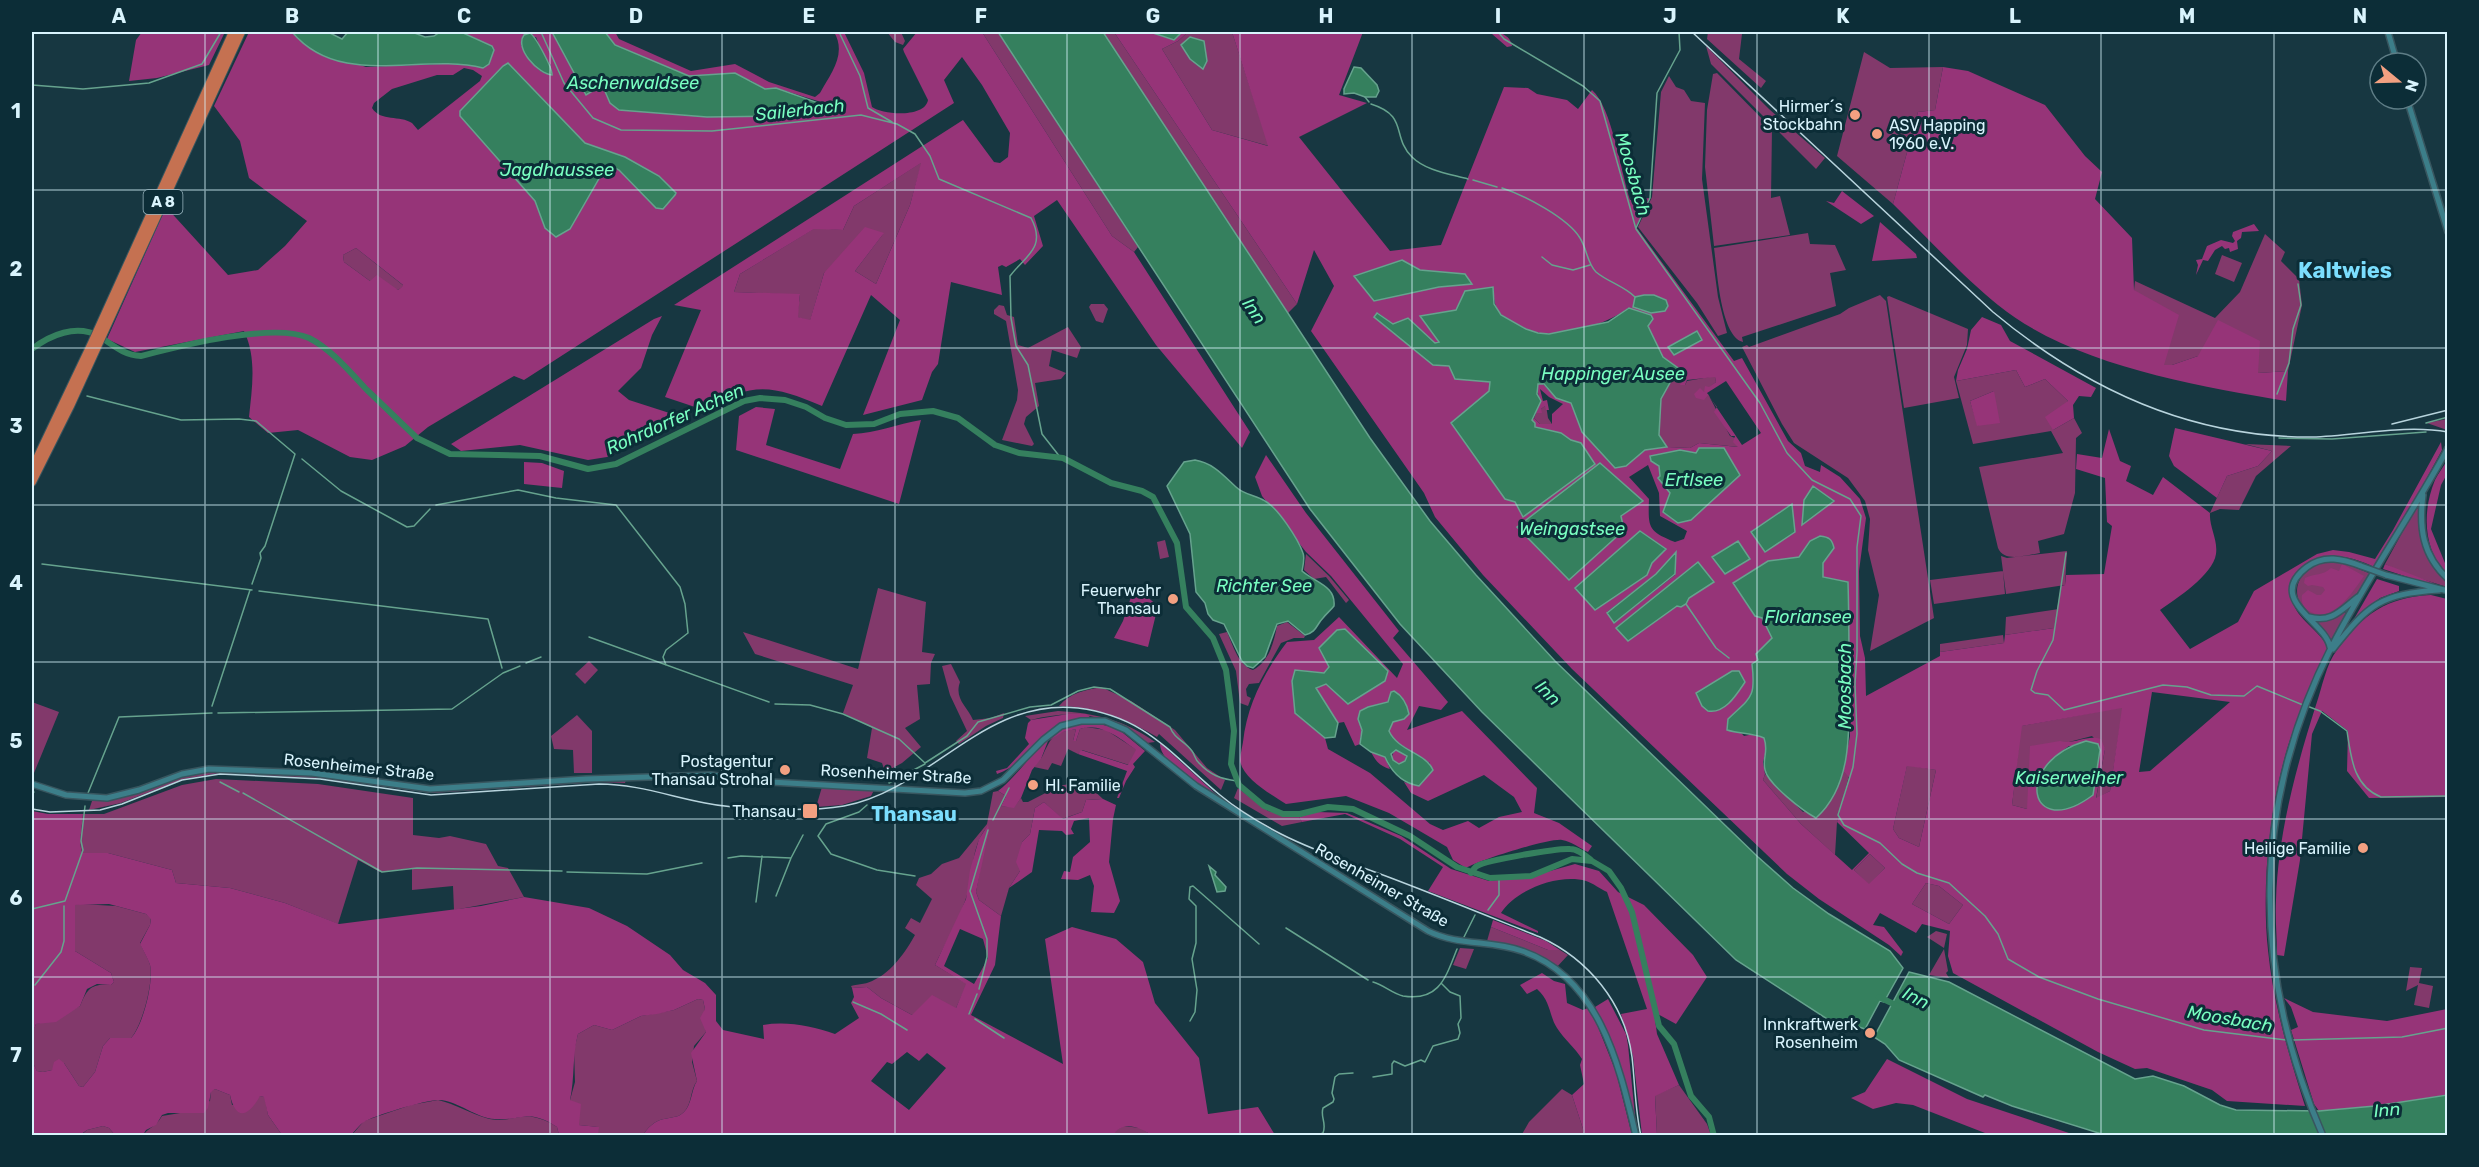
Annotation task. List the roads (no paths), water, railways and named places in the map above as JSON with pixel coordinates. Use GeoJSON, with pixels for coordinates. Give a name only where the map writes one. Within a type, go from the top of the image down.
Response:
{"type":"FeatureCollection","features":[{"type":"Feature","properties":{"kind":"highway","name":"A 8"},"geometry":{"type":"LineString","coordinates":[[32,482],[49,451],[232,32]]}},
{"type":"Feature","properties":{"kind":"highway","name":"A 8"},"geometry":{"type":"LineString","coordinates":[[100,331],[241,32]]}},
{"type":"Feature","properties":{"kind":"highway","name":"A 8"},"geometry":{"type":"LineString","coordinates":[[32,469],[95,345]]}},
{"type":"Feature","properties":{"kind":"main road"},"geometry":{"type":"LineString","coordinates":[[2388,32],[2394,51]]}},
{"type":"Feature","properties":{"kind":"main road"},"geometry":{"type":"LineString","coordinates":[[2411,111],[2448,232]]}},
{"type":"Feature","properties":{"kind":"main road"},"geometry":{"type":"LineString","coordinates":[[2323,1136],[2293,1053],[2277,983],[2271,939],[2270,871],[2277,801],[2286,760],[2326,657],[2448,448]]}},
{"type":"Feature","properties":{"kind":"main road"},"geometry":{"type":"LineString","coordinates":[[2423,493],[2420,517],[2423,538],[2432,560],[2448,579]]}},
{"type":"Feature","properties":{"kind":"main road"},"geometry":{"type":"LineString","coordinates":[[2331,649],[2327,637],[2298,607],[2294,593],[2298,577],[2317,561],[2344,560],[2386,575],[2448,591]]}},
{"type":"Feature","properties":{"kind":"main road"},"geometry":{"type":"LineString","coordinates":[[2326,657],[2360,616],[2378,603],[2406,592],[2439,590]]}},
{"type":"Feature","properties":{"kind":"main road"},"geometry":{"type":"LineString","coordinates":[[2307,617],[2323,620],[2334,616],[2361,594]]}},
{"type":"Feature","properties":{"kind":"main road","name":"Rosenheimer Straße"},"geometry":{"type":"LineString","coordinates":[[32,784],[66,795],[107,798],[139,790],[190,772],[218,769],[312,773],[430,789],[586,779],[711,775],[754,781],[965,793],[981,791],[1003,780],[1042,740],[1061,726],[1088,720],[1105,722],[1126,730],[1196,786],[1428,931],[1454,941],[1521,951],[1556,971],[1586,998],[1597,1015],[1624,1085],[1636,1136]]}},
{"type":"Feature","properties":{"kind":"water"},"geometry":{"type":"Polygon","coordinates":[[[292,32],[328,32],[342,39],[348,32],[412,32],[425,37],[434,36],[440,32],[461,32],[492,46],[494,50],[489,64],[483,68],[459,64],[358,65],[334,60],[312,50],[292,32]]]}},
{"type":"Feature","properties":{"kind":"water","name":"Aschenwaldsee"},"geometry":{"type":"Polygon","coordinates":[[[552,32],[605,32],[615,45],[689,76],[735,73],[765,89],[776,88],[824,105],[818,112],[798,116],[707,117],[619,110],[610,103],[604,89],[599,87],[586,95],[552,32]]]}},
{"type":"Feature","properties":{"kind":"water"},"geometry":{"type":"Polygon","coordinates":[[[998,32],[1103,32],[1370,438],[1430,521],[1476,575],[1555,661],[1758,857],[1793,888],[1829,914],[1890,951],[1903,968],[1884,1002],[1880,1001],[1865,1029],[1856,1026],[1838,1026],[1736,960],[1482,712],[1400,624],[1310,509],[998,32]]]}},
{"type":"Feature","properties":{"kind":"water"},"geometry":{"type":"Polygon","coordinates":[[[1150,32],[1182,32],[1174,40],[1150,32]]]}},
{"type":"Feature","properties":{"kind":"water"},"geometry":{"type":"Polygon","coordinates":[[[530,33],[544,53],[552,75],[540,70],[525,53],[522,40],[524,35],[530,33]]]}},
{"type":"Feature","properties":{"kind":"water"},"geometry":{"type":"Polygon","coordinates":[[[1190,37],[1204,41],[1207,61],[1203,69],[1190,59],[1181,45],[1190,37]]]}},
{"type":"Feature","properties":{"kind":"water","name":"Jagdhaussee"},"geometry":{"type":"Polygon","coordinates":[[[508,63],[585,143],[625,157],[659,176],[676,193],[663,209],[656,208],[619,170],[612,166],[604,170],[570,229],[556,237],[545,228],[535,201],[460,116],[460,111],[508,63]]]}},
{"type":"Feature","properties":{"kind":"water"},"geometry":{"type":"Polygon","coordinates":[[[1354,67],[1361,68],[1377,85],[1379,91],[1376,97],[1365,97],[1354,93],[1344,94],[1354,67]]]}},
{"type":"Feature","properties":{"kind":"water"},"geometry":{"type":"Polygon","coordinates":[[[1402,260],[1420,270],[1465,274],[1472,284],[1439,287],[1374,301],[1354,276],[1402,260]]]}},
{"type":"Feature","properties":{"kind":"water","name":"Happinger Ausee"},"geometry":{"type":"Polygon","coordinates":[[[1493,287],[1494,304],[1501,315],[1538,333],[1549,334],[1608,322],[1629,308],[1651,315],[1653,319],[1648,326],[1663,357],[1685,373],[1671,381],[1661,399],[1659,435],[1667,447],[1645,450],[1626,466],[1615,468],[1582,432],[1571,403],[1556,398],[1544,384],[1538,384],[1537,394],[1541,401],[1532,420],[1535,427],[1561,433],[1581,443],[1595,464],[1523,517],[1515,502],[1505,499],[1451,423],[1489,391],[1490,382],[1455,379],[1449,366],[1433,365],[1374,317],[1377,313],[1393,324],[1408,318],[1435,343],[1439,342],[1420,316],[1456,310],[1465,291],[1493,287]]]}},
{"type":"Feature","properties":{"kind":"water"},"geometry":{"type":"Polygon","coordinates":[[[1654,295],[1666,300],[1668,306],[1665,311],[1651,313],[1633,307],[1635,297],[1654,295]]]}},
{"type":"Feature","properties":{"kind":"water"},"geometry":{"type":"Polygon","coordinates":[[[1697,331],[1702,340],[1674,355],[1668,347],[1697,331]]]}},
{"type":"Feature","properties":{"kind":"water","name":"Ertlsee"},"geometry":{"type":"Polygon","coordinates":[[[1699,448],[1724,448],[1740,475],[1691,520],[1678,523],[1663,512],[1670,493],[1658,478],[1660,476],[1659,466],[1651,461],[1650,456],[1680,450],[1696,453],[1699,448]]]}},
{"type":"Feature","properties":{"kind":"water","name":"Richter See"},"geometry":{"type":"Polygon","coordinates":[[[1195,460],[1212,467],[1239,490],[1261,499],[1276,510],[1287,524],[1303,553],[1302,571],[1328,589],[1334,599],[1334,606],[1309,634],[1305,635],[1288,621],[1277,624],[1265,657],[1253,668],[1242,661],[1224,624],[1213,620],[1208,614],[1205,603],[1196,592],[1190,534],[1167,486],[1184,462],[1195,460]]]}},
{"type":"Feature","properties":{"kind":"water","name":"Weingastsee"},"geometry":{"type":"Polygon","coordinates":[[[1600,463],[1643,501],[1621,516],[1624,530],[1569,580],[1517,527],[1600,463]]]}},
{"type":"Feature","properties":{"kind":"water"},"geometry":{"type":"Polygon","coordinates":[[[1813,486],[1834,501],[1802,525],[1804,500],[1813,486]]]}},
{"type":"Feature","properties":{"kind":"water"},"geometry":{"type":"Polygon","coordinates":[[[1792,504],[1795,532],[1765,552],[1751,532],[1792,504]]]}},
{"type":"Feature","properties":{"kind":"water"},"geometry":{"type":"Polygon","coordinates":[[[1640,531],[1666,549],[1652,563],[1647,575],[1595,610],[1575,588],[1640,531]]]}},
{"type":"Feature","properties":{"kind":"water","name":"Floriansee"},"geometry":{"type":"Polygon","coordinates":[[[1820,536],[1830,539],[1834,548],[1823,563],[1823,577],[1848,582],[1849,734],[1843,771],[1837,788],[1828,804],[1816,818],[1787,797],[1768,776],[1764,765],[1766,747],[1764,738],[1727,730],[1728,719],[1747,701],[1752,691],[1752,664],[1758,660],[1756,654],[1772,638],[1762,618],[1755,616],[1733,583],[1768,561],[1799,557],[1810,541],[1820,536]]]}},
{"type":"Feature","properties":{"kind":"water"},"geometry":{"type":"Polygon","coordinates":[[[1738,541],[1750,559],[1725,574],[1712,557],[1738,541]]]}},
{"type":"Feature","properties":{"kind":"water"},"geometry":{"type":"Polygon","coordinates":[[[1676,552],[1675,574],[1614,623],[1607,613],[1656,574],[1676,552]]]}},
{"type":"Feature","properties":{"kind":"water"},"geometry":{"type":"Polygon","coordinates":[[[1698,562],[1714,582],[1689,598],[1686,604],[1681,607],[1677,606],[1628,641],[1616,628],[1698,562]]]}},
{"type":"Feature","properties":{"kind":"water"},"geometry":{"type":"Polygon","coordinates":[[[1345,629],[1388,671],[1385,681],[1348,704],[1326,684],[1316,688],[1338,723],[1335,737],[1325,738],[1295,713],[1292,681],[1295,670],[1324,673],[1329,667],[1319,648],[1337,630],[1345,629]]]}},
{"type":"Feature","properties":{"kind":"water"},"geometry":{"type":"Polygon","coordinates":[[[1732,671],[1739,671],[1745,682],[1725,706],[1708,711],[1702,706],[1696,693],[1732,671]]]}},
{"type":"Feature","properties":{"kind":"water"},"geometry":{"type":"Polygon","coordinates":[[[1394,691],[1402,698],[1409,714],[1404,719],[1393,722],[1389,731],[1393,738],[1429,764],[1433,770],[1419,786],[1403,780],[1394,772],[1385,757],[1371,752],[1360,744],[1362,730],[1358,719],[1360,711],[1388,702],[1391,692],[1394,691]],[[1396,750],[1391,754],[1393,760],[1399,764],[1405,761],[1407,756],[1396,750]]]}},
{"type":"Feature","properties":{"kind":"water","name":"Kaiserweiher"},"geometry":{"type":"Polygon","coordinates":[[[2086,741],[2098,744],[2100,750],[2093,795],[2071,807],[2054,810],[2043,805],[2037,794],[2038,780],[2046,765],[2062,752],[2086,741]]]}},
{"type":"Feature","properties":{"kind":"water"},"geometry":{"type":"Polygon","coordinates":[[[1209,866],[1226,887],[1225,891],[1217,892],[1209,866]]]}},
{"type":"Feature","properties":{"kind":"water"},"geometry":{"type":"Polygon","coordinates":[[[1909,972],[1949,982],[2135,1079],[2153,1076],[2184,1086],[2220,1105],[2236,1110],[2319,1111],[2375,1106],[2447,1095],[2447,1135],[2105,1135],[2012,1106],[1985,1095],[1983,1097],[1899,1060],[1885,1044],[1874,1037],[1909,972]]]}},
{"type":"Feature","properties":{"kind":"waterway"},"geometry":{"type":"LineString","coordinates":[[32,85],[83,89],[149,83],[202,64],[221,32]]}},
{"type":"Feature","properties":{"kind":"waterway","name":"Sailerbach"},"geometry":{"type":"LineString","coordinates":[[541,32],[564,83],[593,118],[621,130],[712,131],[861,115],[897,124],[915,134],[930,156],[939,179],[1031,218],[1037,237],[1032,251],[1010,276],[1011,318],[1016,346],[1028,365],[1042,434],[1060,457]]}},
{"type":"Feature","properties":{"kind":"waterway"},"geometry":{"type":"LineString","coordinates":[[839,32],[860,76],[868,108],[892,122]]}},
{"type":"Feature","properties":{"kind":"waterway","name":"Moosbach"},"geometry":{"type":"LineString","coordinates":[[1498,32],[1504,39],[1583,86],[1600,101],[1636,229],[1760,403],[1787,453],[1812,480],[1850,499],[1861,516],[1857,547],[1855,684],[1857,734],[1853,767],[1838,815],[1844,825],[1880,843],[1902,864],[1917,873],[1949,883],[1985,916],[1998,934],[2008,959],[2039,977],[2098,999],[2204,1030],[2286,1040]]}},
{"type":"Feature","properties":{"kind":"waterway"},"geometry":{"type":"LineString","coordinates":[[1636,228],[1650,198],[1657,93],[1680,50],[1679,32]]}},
{"type":"Feature","properties":{"kind":"waterway"},"geometry":{"type":"LineString","coordinates":[[1365,97],[1369,102]]}},
{"type":"Feature","properties":{"kind":"waterway"},"geometry":{"type":"LineString","coordinates":[[1371,104],[1390,114],[1398,127],[1406,149],[1418,162],[1424,166],[1468,179]]}},
{"type":"Feature","properties":{"kind":"waterway"},"geometry":{"type":"LineString","coordinates":[[1473,180],[1497,187]]}},
{"type":"Feature","properties":{"kind":"waterway"},"geometry":{"type":"LineString","coordinates":[[1502,188],[1533,202],[1566,223],[1580,238],[1596,272],[1635,297]]}},
{"type":"Feature","properties":{"kind":"waterway"},"geometry":{"type":"LineString","coordinates":[[1542,257],[1552,265],[1573,270],[1590,265]]}},
{"type":"Feature","properties":{"kind":"waterway"},"geometry":{"type":"LineString","coordinates":[[2277,394],[2289,363],[2293,329],[2301,305],[2298,284]]}},
{"type":"Feature","properties":{"kind":"waterway","name":"Rohrdorfer Achen"},"geometry":{"type":"LineString","coordinates":[[32,349],[47,339],[72,331],[99,336],[123,352],[141,356],[226,337],[250,334],[293,334],[309,338],[325,348],[417,438],[450,454],[540,456],[588,469],[616,464],[744,401],[760,398],[785,400],[846,425],[874,424],[900,414],[933,411],[958,418],[995,445],[1019,453],[1063,458],[1111,483],[1142,491],[1153,497],[1177,543],[1186,607],[1213,638],[1226,670],[1234,731],[1231,764],[1239,785],[1264,806],[1283,814],[1300,814],[1328,807],[1353,809],[1410,836],[1457,867],[1490,878],[1531,876],[1572,859],[1592,861],[1609,871],[1621,888],[1632,912],[1659,1026],[1674,1044],[1691,1096],[1709,1117],[1714,1136]]}},
{"type":"Feature","properties":{"kind":"waterway"},"geometry":{"type":"LineString","coordinates":[[87,396],[181,420],[256,421],[295,454],[265,546],[260,553],[261,558],[252,584]]}},
{"type":"Feature","properties":{"kind":"waterway"},"geometry":{"type":"LineString","coordinates":[[2426,423],[2448,417]]}},
{"type":"Feature","properties":{"kind":"waterway"},"geometry":{"type":"LineString","coordinates":[[2279,438],[2332,439],[2426,432]]}},
{"type":"Feature","properties":{"kind":"waterway"},"geometry":{"type":"LineString","coordinates":[[302,459],[341,491],[407,527],[414,526],[430,509]]}},
{"type":"Feature","properties":{"kind":"waterway"},"geometry":{"type":"LineString","coordinates":[[436,505],[518,490],[556,498],[616,505],[680,587],[685,604],[688,633],[666,650],[663,657],[666,665]]}},
{"type":"Feature","properties":{"kind":"waterway"},"geometry":{"type":"LineString","coordinates":[[2066,553],[2053,640],[2037,671],[2031,690],[2035,693],[2048,695],[2064,710],[2163,685],[2187,687],[2211,695],[2244,696],[2257,686],[2303,705]]}},
{"type":"Feature","properties":{"kind":"waterway"},"geometry":{"type":"LineString","coordinates":[[42,564],[252,590]]}},
{"type":"Feature","properties":{"kind":"waterway"},"geometry":{"type":"LineString","coordinates":[[212,706],[250,590]]}},
{"type":"Feature","properties":{"kind":"waterway"},"geometry":{"type":"LineString","coordinates":[[259,591],[488,619],[502,668]]}},
{"type":"Feature","properties":{"kind":"waterway"},"geometry":{"type":"LineString","coordinates":[[1686,604],[1716,648],[1729,658]]}},
{"type":"Feature","properties":{"kind":"waterway"},"geometry":{"type":"LineString","coordinates":[[589,637],[769,702]]}},
{"type":"Feature","properties":{"kind":"waterway"},"geometry":{"type":"LineString","coordinates":[[526,663],[541,657]]}},
{"type":"Feature","properties":{"kind":"waterway"},"geometry":{"type":"LineString","coordinates":[[218,713],[452,709],[503,673],[520,666]]}},
{"type":"Feature","properties":{"kind":"waterway"},"geometry":{"type":"LineString","coordinates":[[775,704],[810,705],[843,714],[899,739],[925,763],[967,736],[978,722],[1030,707],[1051,705],[1078,691],[1094,687],[1110,689],[1170,727],[1174,735],[1189,747],[1207,771],[1221,778],[1237,781]]}},
{"type":"Feature","properties":{"kind":"waterway"},"geometry":{"type":"LineString","coordinates":[[2307,706],[2320,711],[2347,731],[2355,770],[2364,786],[2372,792],[2381,797],[2448,796]]}},
{"type":"Feature","properties":{"kind":"waterway"},"geometry":{"type":"LineString","coordinates":[[88,793],[119,717],[212,713]]}},
{"type":"Feature","properties":{"kind":"waterway"},"geometry":{"type":"LineString","coordinates":[[889,783],[925,764]]}},
{"type":"Feature","properties":{"kind":"waterway"},"geometry":{"type":"LineString","coordinates":[[220,782],[239,792]]}},
{"type":"Feature","properties":{"kind":"waterway"},"geometry":{"type":"LineString","coordinates":[[993,820],[1009,788]]}},
{"type":"Feature","properties":{"kind":"waterway"},"geometry":{"type":"LineString","coordinates":[[243,793],[382,872],[417,868],[562,871]]}},
{"type":"Feature","properties":{"kind":"waterway"},"geometry":{"type":"LineString","coordinates":[[867,805],[859,812],[826,824],[818,836],[831,854],[877,870],[915,876]]}},
{"type":"Feature","properties":{"kind":"waterway"},"geometry":{"type":"LineString","coordinates":[[32,909],[65,901],[83,850],[81,841],[85,806]]}},
{"type":"Feature","properties":{"kind":"waterway"},"geometry":{"type":"LineString","coordinates":[[979,989],[987,957],[987,939],[970,891],[988,830]]}},
{"type":"Feature","properties":{"kind":"waterway"},"geometry":{"type":"LineString","coordinates":[[728,858],[741,856],[791,858],[803,835]]}},
{"type":"Feature","properties":{"kind":"waterway","name":"Rohrdorfer Achen"},"geometry":{"type":"LineString","coordinates":[[1471,873],[1476,866],[1483,864],[1552,850],[1573,849],[1591,860]]}},
{"type":"Feature","properties":{"kind":"waterway"},"geometry":{"type":"LineString","coordinates":[[756,902],[762,856]]}},
{"type":"Feature","properties":{"kind":"waterway"},"geometry":{"type":"LineString","coordinates":[[776,896],[791,858]]}},
{"type":"Feature","properties":{"kind":"waterway"},"geometry":{"type":"LineString","coordinates":[[567,872],[647,874],[702,863]]}},
{"type":"Feature","properties":{"kind":"waterway"},"geometry":{"type":"LineString","coordinates":[[1488,910],[1499,895],[1499,878]]}},
{"type":"Feature","properties":{"kind":"waterway"},"geometry":{"type":"LineString","coordinates":[[1190,1021],[1195,1012],[1197,990],[1192,959],[1196,943],[1196,906],[1189,899],[1190,887],[1193,886],[1259,944]]}},
{"type":"Feature","properties":{"kind":"waterway"},"geometry":{"type":"LineString","coordinates":[[35,985],[61,952],[64,941],[64,906]]}},
{"type":"Feature","properties":{"kind":"waterway"},"geometry":{"type":"LineString","coordinates":[[1464,937],[1475,915]]}},
{"type":"Feature","properties":{"kind":"waterway"},"geometry":{"type":"LineString","coordinates":[[1286,928],[1368,980]]}},
{"type":"Feature","properties":{"kind":"waterway"},"geometry":{"type":"LineString","coordinates":[[1373,982],[1403,996],[1426,995],[1440,985],[1457,949]]}},
{"type":"Feature","properties":{"kind":"waterway"},"geometry":{"type":"LineString","coordinates":[[1373,1077],[1392,1074],[1394,1061],[1405,1066],[1421,1060],[1425,1062],[1433,1046],[1458,1039],[1460,1033],[1458,1024],[1461,1018],[1460,996],[1450,992],[1442,984]]}},
{"type":"Feature","properties":{"kind":"waterway"},"geometry":{"type":"LineString","coordinates":[[969,1014],[977,994]]}},
{"type":"Feature","properties":{"kind":"waterway","name":"Inn"},"geometry":{"type":"LineString","coordinates":[[1879,997],[1900,1007]]}},
{"type":"Feature","properties":{"kind":"waterway"},"geometry":{"type":"LineString","coordinates":[[853,1002],[881,1014],[907,1030]]}},
{"type":"Feature","properties":{"kind":"waterway"},"geometry":{"type":"LineString","coordinates":[[975,1019],[1004,1038]]}},
{"type":"Feature","properties":{"kind":"waterway","name":"Moosbach"},"geometry":{"type":"LineString","coordinates":[[2293,1040],[2402,1037],[2448,1028]]}},
{"type":"Feature","properties":{"kind":"waterway"},"geometry":{"type":"LineString","coordinates":[[1316,1136],[1323,1133],[1323,1108],[1334,1099],[1332,1093],[1335,1077],[1339,1074],[1353,1073]]}},
{"type":"Feature","properties":{"kind":"railway"},"geometry":{"type":"LineString","coordinates":[[1692,32],[1993,312],[2064,364],[2102,385],[2182,418],[2224,429],[2267,435],[2312,437],[2414,429],[2448,432]]}},
{"type":"Feature","properties":{"kind":"railway"},"geometry":{"type":"LineString","coordinates":[[2392,424],[2448,410]]}},
{"type":"Feature","properties":{"kind":"railway"},"geometry":{"type":"LineString","coordinates":[[32,809],[50,812],[100,810],[122,804],[182,780],[220,774],[320,779],[431,795],[599,784],[639,788],[705,803],[736,807],[794,810],[830,808],[875,797],[904,782],[985,730],[1014,716],[1044,708],[1078,708],[1102,713],[1140,729],[1171,752],[1227,801],[1281,834],[1321,852],[1540,937],[1574,957],[1601,985],[1612,1001],[1628,1037],[1641,1136]]}},
{"type":"Feature","properties":{"kind":"place","name":"Hirmer´s Stockbahn"},"geometry":{"type":"Point","coordinates":[1855,115]}},
{"type":"Feature","properties":{"kind":"place","name":"ASV Happing 1960 e.V."},"geometry":{"type":"Point","coordinates":[1877,134]}},
{"type":"Feature","properties":{"kind":"place","name":"Feuerwehr Thansau"},"geometry":{"type":"Point","coordinates":[1173,599]}},
{"type":"Feature","properties":{"kind":"place","name":"Postagentur Thansau Strohal"},"geometry":{"type":"Point","coordinates":[785,770]}},
{"type":"Feature","properties":{"kind":"place","name":"Hl. Familie"},"geometry":{"type":"Point","coordinates":[1033,785]}},
{"type":"Feature","properties":{"kind":"place","name":"Thansau"},"geometry":{"type":"Point","coordinates":[810,811]}},
{"type":"Feature","properties":{"kind":"place","name":"Heilige Familie"},"geometry":{"type":"Point","coordinates":[2363,848]}},
{"type":"Feature","properties":{"kind":"place","name":"Innkraftwerk Rosenheim"},"geometry":{"type":"Point","coordinates":[1870,1033]}},
{"type":"Feature","properties":{"kind":"district","name":"Kaltwies"},"geometry":{"type":"Point","coordinates":[2345,270]}},
{"type":"Feature","properties":{"kind":"district","name":"Thansau"},"geometry":{"type":"Point","coordinates":[914,814]}}]}
